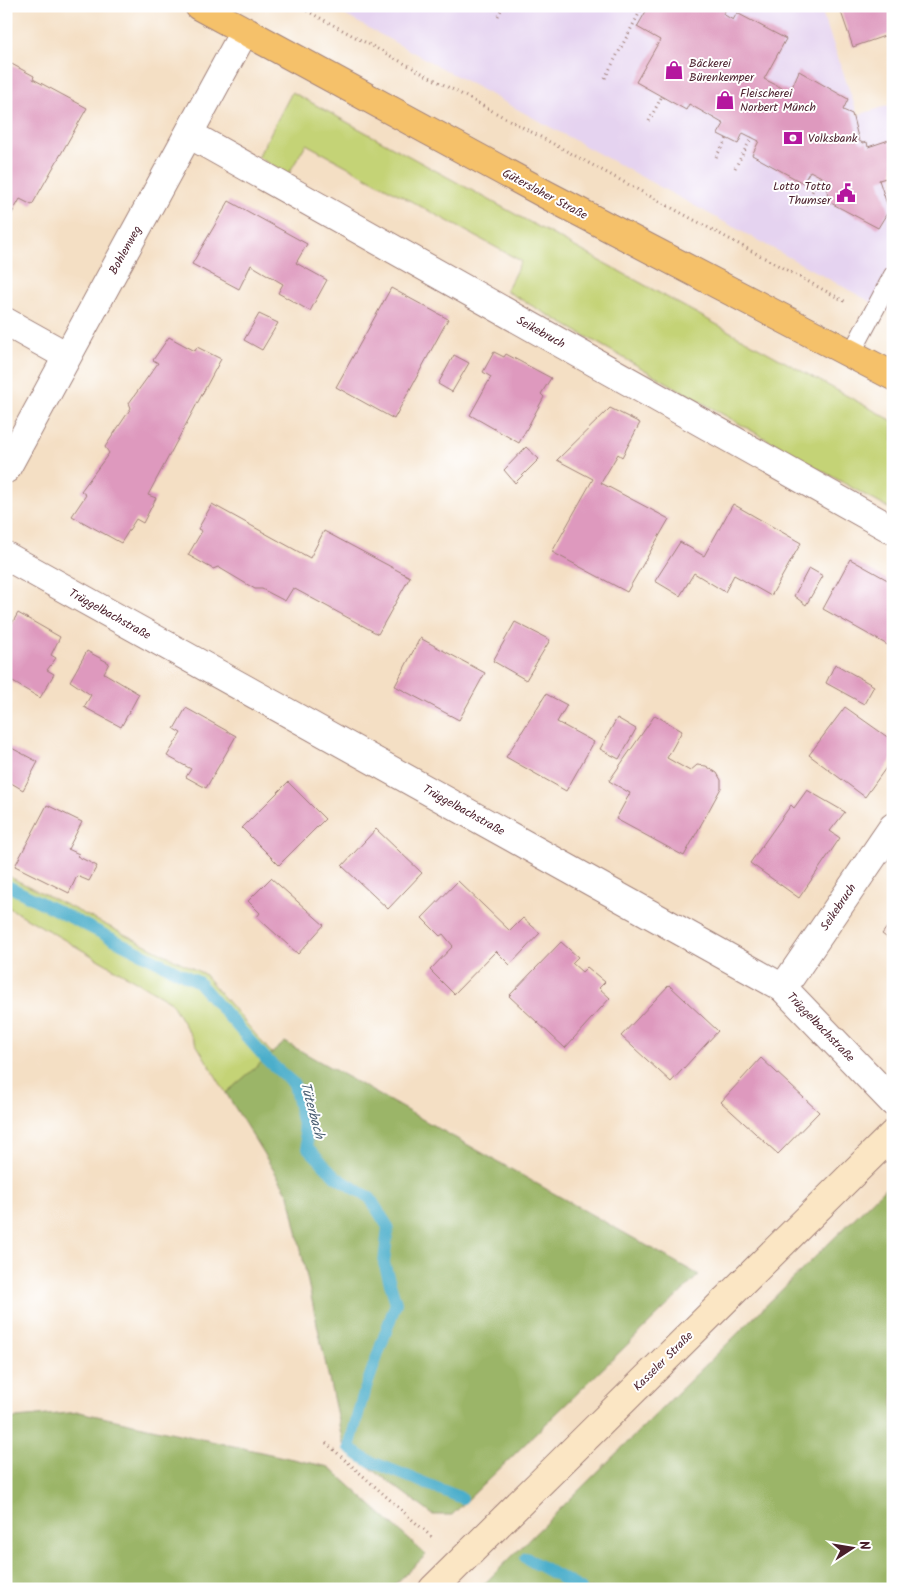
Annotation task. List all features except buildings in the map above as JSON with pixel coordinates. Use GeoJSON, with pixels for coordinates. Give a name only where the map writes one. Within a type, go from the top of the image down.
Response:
{"type":"FeatureCollection","features":[{"type":"Feature","properties":{"kind":"main road","name":"Gütersloher Straße"},"geometry":{"type":"LineString","coordinates":[[199,6],[545,194],[893,376]]}},
{"type":"Feature","properties":{"kind":"street","name":"Bohlenweg"},"geometry":{"type":"LineString","coordinates":[[6,469],[244,32]]}},
{"type":"Feature","properties":{"kind":"street","name":"Seikebruch"},"geometry":{"type":"LineString","coordinates":[[189,134],[893,530]]}},
{"type":"Feature","properties":{"kind":"street"},"geometry":{"type":"LineString","coordinates":[[6,322],[68,356]]}},
{"type":"Feature","properties":{"kind":"street","name":"Trüggelbachstraße"},"geometry":{"type":"LineString","coordinates":[[6,556],[783,988],[893,1102]]}},
{"type":"Feature","properties":{"kind":"street","name":"Seikebruch"},"geometry":{"type":"LineString","coordinates":[[783,988],[893,827]]}},
{"type":"Feature","properties":{"kind":"street","name":"Kasseler Straße"},"geometry":{"type":"LineString","coordinates":[[433,1589],[893,1134]]}},
{"type":"Feature","properties":{"kind":"lane"},"geometry":{"type":"LineString","coordinates":[[851,354],[893,275]]}},
{"type":"Feature","properties":{"kind":"path"},"geometry":{"type":"LineString","coordinates":[[298,6],[872,316]]}},
{"type":"Feature","properties":{"kind":"path"},"geometry":{"type":"LineString","coordinates":[[498,16],[504,6]]}},
{"type":"Feature","properties":{"kind":"path"},"geometry":{"type":"LineString","coordinates":[[605,78],[643,6]]}},
{"type":"Feature","properties":{"kind":"path"},"geometry":{"type":"LineString","coordinates":[[648,121],[662,96]]}},
{"type":"Feature","properties":{"kind":"path"},"geometry":{"type":"LineString","coordinates":[[735,168],[752,137]]}},
{"type":"Feature","properties":{"kind":"path"},"geometry":{"type":"LineString","coordinates":[[716,157],[727,138]]}},
{"type":"Feature","properties":{"kind":"path"},"geometry":{"type":"LineString","coordinates":[[805,205],[820,177]]}},
{"type":"Feature","properties":{"kind":"path"},"geometry":{"type":"LineString","coordinates":[[326,1444],[460,1562]]}},
{"type":"Feature","properties":{"kind":"shaded area"},"geometry":{"type":"Polygon","coordinates":[[[328,6],[820,6],[858,115],[893,104],[893,314],[328,6]]]}},
{"type":"Feature","properties":{"kind":"green space"},"geometry":{"type":"Polygon","coordinates":[[[292,92],[893,421],[893,511],[506,291],[521,261],[306,144],[288,175],[258,157],[292,92]]]}},
{"type":"Feature","properties":{"kind":"green space"},"geometry":{"type":"Polygon","coordinates":[[[6,875],[204,974],[273,1055],[226,1093],[170,1001],[6,906],[6,875]]]}},
{"type":"Feature","properties":{"kind":"green space"},"geometry":{"type":"Polygon","coordinates":[[[285,1042],[699,1275],[452,1515],[433,1515],[344,1448],[289,1195],[226,1093],[285,1042]]]}},
{"type":"Feature","properties":{"kind":"green space"},"geometry":{"type":"Polygon","coordinates":[[[893,1180],[893,1589],[479,1589],[893,1180]]]}},
{"type":"Feature","properties":{"kind":"green space"},"geometry":{"type":"Polygon","coordinates":[[[79,1412],[329,1467],[426,1555],[390,1589],[6,1589],[6,1419],[79,1412]]]}},
{"type":"Feature","properties":{"kind":"waterway","name":"Tüterbach"},"geometry":{"type":"LineString","coordinates":[[6,885],[198,982],[268,1061],[294,1084],[308,1148],[336,1177],[370,1198],[388,1227],[384,1263],[396,1303],[362,1399],[349,1448],[367,1460],[462,1498]]}},
{"type":"Feature","properties":{"kind":"waterway","name":"Tüterbach"},"geometry":{"type":"LineString","coordinates":[[526,1558],[581,1589]]}},
{"type":"Feature","properties":{"kind":"place","name":"Bäckerei Bürenkemper"},"geometry":{"type":"Point","coordinates":[674,70]}},
{"type":"Feature","properties":{"kind":"place","name":"Fleischerei Norbert Münch"},"geometry":{"type":"Point","coordinates":[725,100]}},
{"type":"Feature","properties":{"kind":"place","name":"Volksbank"},"geometry":{"type":"Point","coordinates":[793,138]}},
{"type":"Feature","properties":{"kind":"place","name":"Lotto Totto Thumser"},"geometry":{"type":"Point","coordinates":[846,193]}}]}
